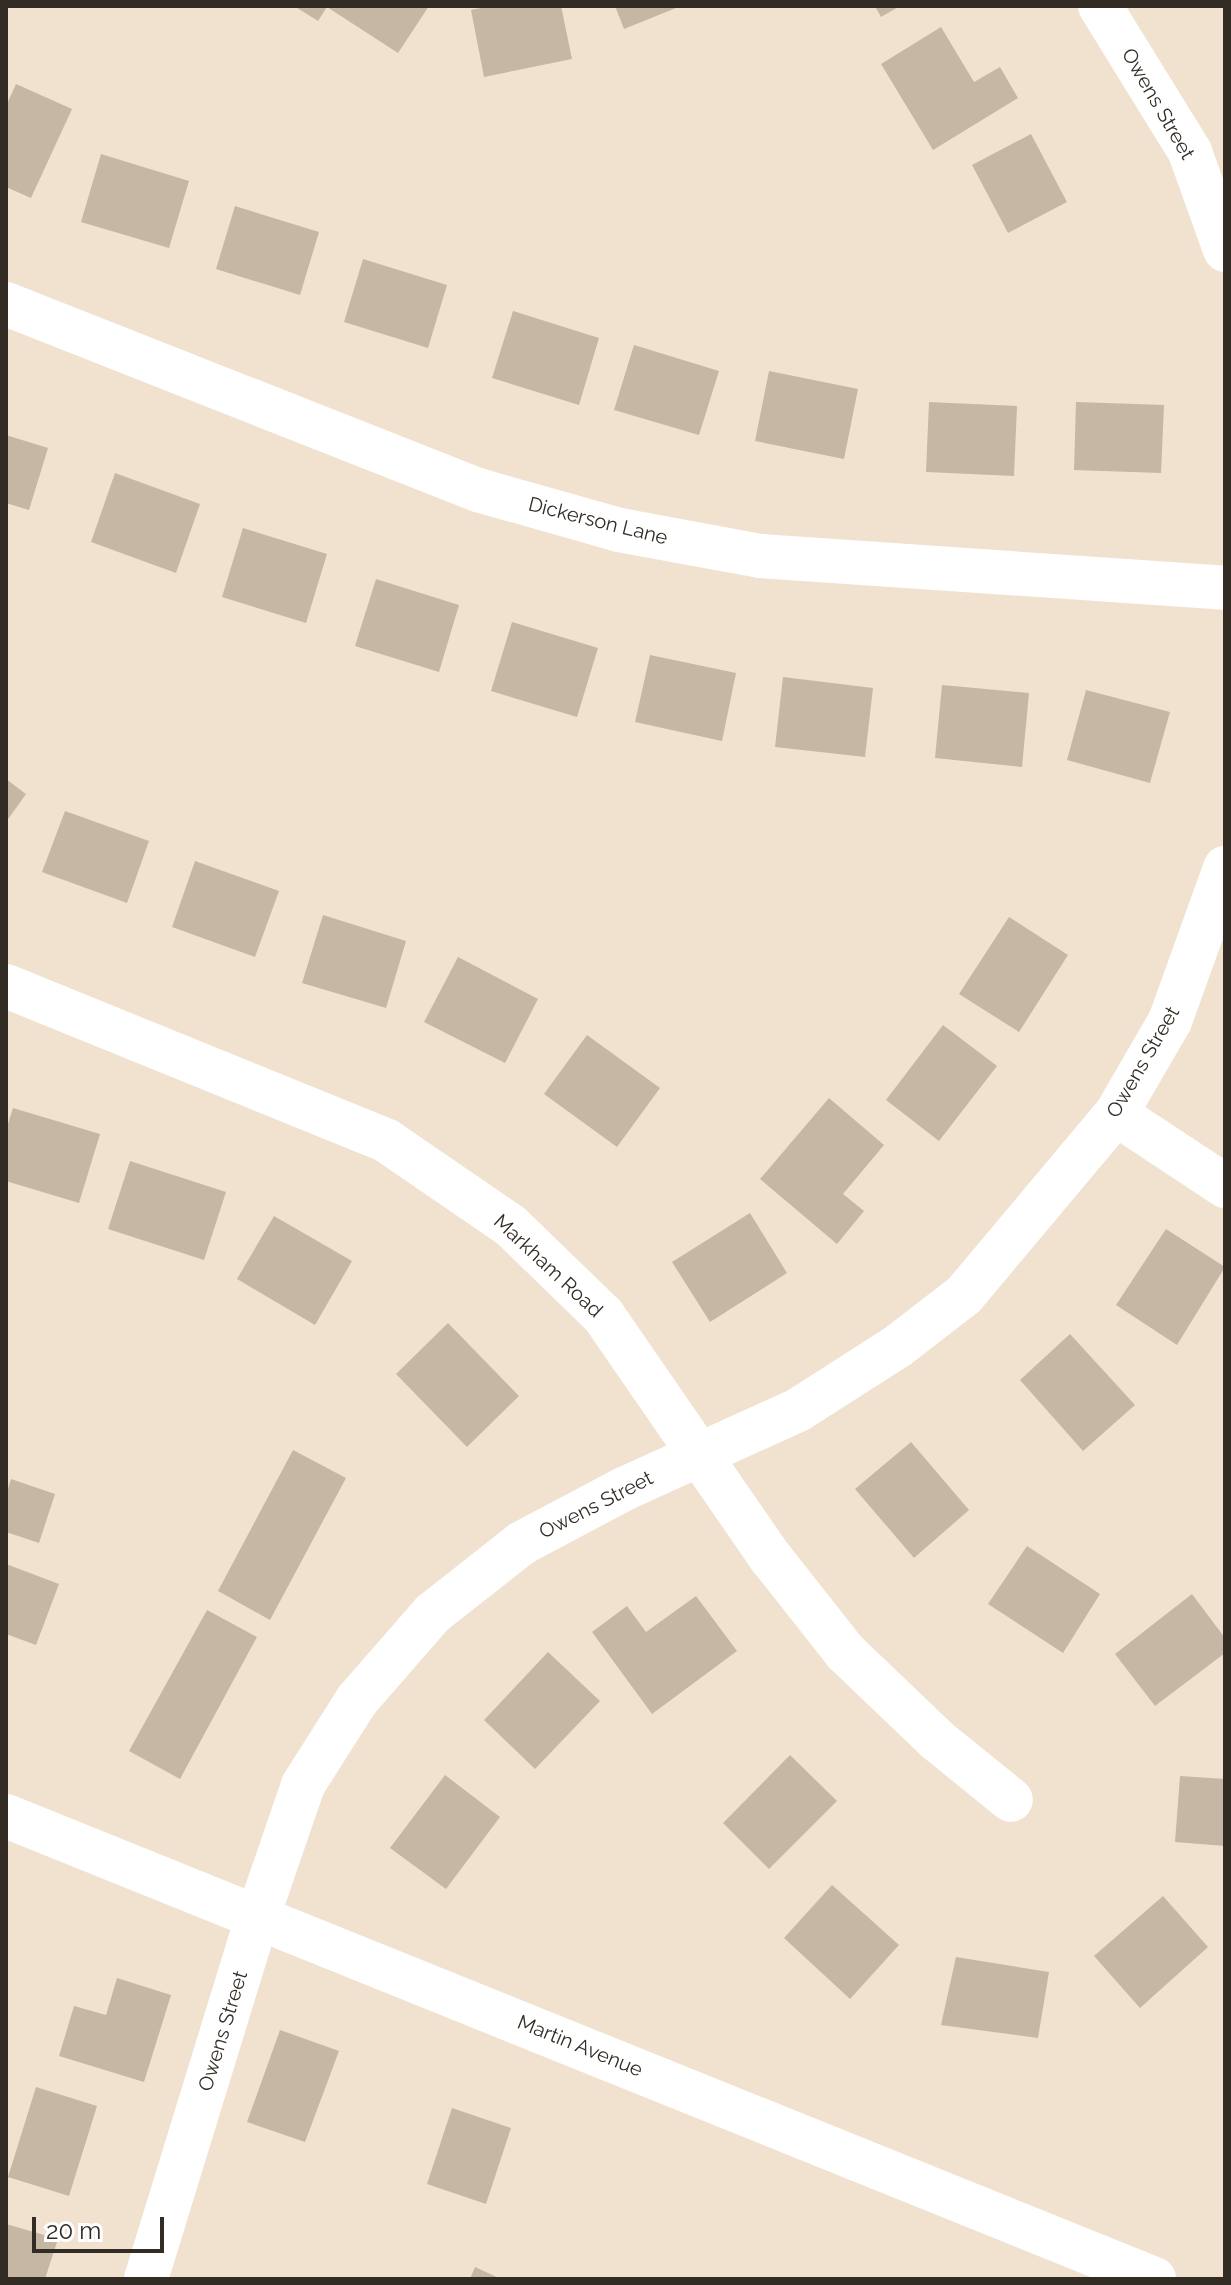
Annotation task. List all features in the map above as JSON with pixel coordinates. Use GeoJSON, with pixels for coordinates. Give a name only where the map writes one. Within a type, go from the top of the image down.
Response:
{"type":"FeatureCollection","features":[{"type":"Feature","properties":{"kind":"street","name":"Owens Street"},"geometry":{"type":"LineString","coordinates":[[1100,6],[1190,152],[1225,250]]}},
{"type":"Feature","properties":{"kind":"street","name":"Dickerson Lane"},"geometry":{"type":"LineString","coordinates":[[6,304],[478,490],[619,530],[760,556],[1225,588]]}},
{"type":"Feature","properties":{"kind":"street","name":"Owens Street"},"geometry":{"type":"LineString","coordinates":[[146,2279],[258,1916],[303,1785],[357,1700],[433,1613],[522,1543],[626,1488],[798,1410],[898,1346],[964,1295],[1116,1114],[1170,1021],[1225,868]]}},
{"type":"Feature","properties":{"kind":"street","name":"Markham Road"},"geometry":{"type":"LineString","coordinates":[[6,986],[387,1141],[511,1226],[603,1315],[702,1454],[770,1557],[845,1652],[937,1740],[1011,1800]]}},
{"type":"Feature","properties":{"kind":"street"},"geometry":{"type":"LineString","coordinates":[[1116,1114],[1225,1186]]}},
{"type":"Feature","properties":{"kind":"street","name":"Martin Avenue"},"geometry":{"type":"LineString","coordinates":[[6,1816],[1154,2279]]}},
{"type":"Feature","properties":{"kind":"building"},"geometry":{"type":"Polygon","coordinates":[[[294,6],[429,6],[398,53],[327,7],[318,21],[294,6]]]}},
{"type":"Feature","properties":{"kind":"building"},"geometry":{"type":"Polygon","coordinates":[[[491,6],[561,6],[572,59],[484,77],[471,10],[491,6]]]}},
{"type":"Feature","properties":{"kind":"building"},"geometry":{"type":"Polygon","coordinates":[[[615,6],[681,6],[624,29],[615,6]]]}},
{"type":"Feature","properties":{"kind":"building"},"geometry":{"type":"Polygon","coordinates":[[[875,6],[900,6],[881,17],[875,6]]]}},
{"type":"Feature","properties":{"kind":"building"},"geometry":{"type":"Polygon","coordinates":[[[941,27],[974,82],[1000,67],[1018,98],[933,150],[881,64],[941,27]]]}},
{"type":"Feature","properties":{"kind":"building"},"geometry":{"type":"Polygon","coordinates":[[[16,84],[72,109],[31,198],[6,187],[6,106],[16,84]]]}},
{"type":"Feature","properties":{"kind":"building"},"geometry":{"type":"Polygon","coordinates":[[[1031,134],[1067,202],[1008,233],[972,165],[1031,134]]]}},
{"type":"Feature","properties":{"kind":"building"},"geometry":{"type":"Polygon","coordinates":[[[101,154],[189,181],[169,248],[81,222],[101,154]]]}},
{"type":"Feature","properties":{"kind":"building"},"geometry":{"type":"Polygon","coordinates":[[[235,206],[319,232],[300,295],[216,269],[235,206]]]}},
{"type":"Feature","properties":{"kind":"building"},"geometry":{"type":"Polygon","coordinates":[[[363,259],[447,285],[428,348],[344,322],[363,259]]]}},
{"type":"Feature","properties":{"kind":"building"},"geometry":{"type":"Polygon","coordinates":[[[513,311],[599,338],[579,405],[492,378],[513,311]]]}},
{"type":"Feature","properties":{"kind":"building"},"geometry":{"type":"Polygon","coordinates":[[[634,345],[719,371],[699,435],[614,410],[634,345]]]}},
{"type":"Feature","properties":{"kind":"building"},"geometry":{"type":"Polygon","coordinates":[[[769,371],[858,389],[844,459],[755,441],[769,371]]]}},
{"type":"Feature","properties":{"kind":"building"},"geometry":{"type":"Polygon","coordinates":[[[929,402],[1017,406],[1014,476],[926,472],[929,402]]]}},
{"type":"Feature","properties":{"kind":"building"},"geometry":{"type":"Polygon","coordinates":[[[1076,402],[1164,405],[1161,473],[1074,470],[1076,402]]]}},
{"type":"Feature","properties":{"kind":"building"},"geometry":{"type":"Polygon","coordinates":[[[6,435],[48,448],[29,510],[6,503],[6,435]]]}},
{"type":"Feature","properties":{"kind":"building"},"geometry":{"type":"Polygon","coordinates":[[[115,473],[200,504],[176,573],[91,542],[115,473]]]}},
{"type":"Feature","properties":{"kind":"building"},"geometry":{"type":"Polygon","coordinates":[[[243,528],[327,554],[306,623],[222,597],[243,528]]]}},
{"type":"Feature","properties":{"kind":"building"},"geometry":{"type":"Polygon","coordinates":[[[376,579],[459,605],[439,672],[355,646],[376,579]]]}},
{"type":"Feature","properties":{"kind":"building"},"geometry":{"type":"Polygon","coordinates":[[[512,622],[598,648],[577,717],[491,691],[512,622]]]}},
{"type":"Feature","properties":{"kind":"building"},"geometry":{"type":"Polygon","coordinates":[[[650,655],[736,673],[722,741],[635,722],[650,655]]]}},
{"type":"Feature","properties":{"kind":"building"},"geometry":{"type":"Polygon","coordinates":[[[783,677],[873,688],[865,757],[775,747],[783,677]]]}},
{"type":"Feature","properties":{"kind":"building"},"geometry":{"type":"Polygon","coordinates":[[[942,685],[1029,693],[1022,767],[935,758],[942,685]]]}},
{"type":"Feature","properties":{"kind":"building"},"geometry":{"type":"Polygon","coordinates":[[[1086,690],[1170,712],[1150,783],[1067,760],[1086,690]]]}},
{"type":"Feature","properties":{"kind":"building"},"geometry":{"type":"Polygon","coordinates":[[[6,779],[26,794],[6,822],[6,779]]]}},
{"type":"Feature","properties":{"kind":"building"},"geometry":{"type":"Polygon","coordinates":[[[65,811],[149,841],[127,903],[42,872],[65,811]]]}},
{"type":"Feature","properties":{"kind":"building"},"geometry":{"type":"Polygon","coordinates":[[[195,861],[279,891],[255,957],[172,927],[195,861]]]}},
{"type":"Feature","properties":{"kind":"building"},"geometry":{"type":"Polygon","coordinates":[[[323,915],[406,941],[386,1008],[302,983],[323,915]]]}},
{"type":"Feature","properties":{"kind":"building"},"geometry":{"type":"Polygon","coordinates":[[[1009,917],[1068,955],[1019,1032],[959,994],[1009,917]]]}},
{"type":"Feature","properties":{"kind":"building"},"geometry":{"type":"Polygon","coordinates":[[[458,957],[538,999],[505,1063],[424,1022],[458,957]]]}},
{"type":"Feature","properties":{"kind":"building"},"geometry":{"type":"Polygon","coordinates":[[[943,1025],[997,1066],[939,1141],[886,1100],[943,1025]]]}},
{"type":"Feature","properties":{"kind":"building"},"geometry":{"type":"Polygon","coordinates":[[[587,1035],[660,1088],[617,1147],[544,1094],[587,1035]]]}},
{"type":"Feature","properties":{"kind":"building"},"geometry":{"type":"Polygon","coordinates":[[[829,1098],[884,1145],[843,1194],[864,1211],[837,1244],[760,1179],[829,1098]]]}},
{"type":"Feature","properties":{"kind":"building"},"geometry":{"type":"Polygon","coordinates":[[[13,1108],[100,1134],[79,1203],[6,1181],[6,1130],[13,1108]]]}},
{"type":"Feature","properties":{"kind":"building"},"geometry":{"type":"Polygon","coordinates":[[[130,1161],[226,1192],[204,1260],[108,1229],[130,1161]]]}},
{"type":"Feature","properties":{"kind":"building"},"geometry":{"type":"Polygon","coordinates":[[[750,1213],[787,1273],[710,1322],[672,1262],[750,1213]]]}},
{"type":"Feature","properties":{"kind":"building"},"geometry":{"type":"Polygon","coordinates":[[[274,1216],[352,1261],[315,1325],[237,1279],[274,1216]]]}},
{"type":"Feature","properties":{"kind":"building"},"geometry":{"type":"Polygon","coordinates":[[[1166,1229],[1225,1267],[1177,1345],[1116,1305],[1166,1229]]]}},
{"type":"Feature","properties":{"kind":"building"},"geometry":{"type":"Polygon","coordinates":[[[448,1323],[519,1396],[467,1447],[396,1374],[448,1323]]]}},
{"type":"Feature","properties":{"kind":"building"},"geometry":{"type":"Polygon","coordinates":[[[1070,1334],[1135,1405],[1083,1451],[1020,1380],[1070,1334]]]}},
{"type":"Feature","properties":{"kind":"building"},"geometry":{"type":"Polygon","coordinates":[[[911,1442],[969,1510],[914,1558],[855,1489],[911,1442]]]}},
{"type":"Feature","properties":{"kind":"building"},"geometry":{"type":"Polygon","coordinates":[[[293,1450],[346,1478],[270,1620],[218,1591],[293,1450]]]}},
{"type":"Feature","properties":{"kind":"building"},"geometry":{"type":"Polygon","coordinates":[[[11,1479],[55,1494],[39,1543],[6,1532],[6,1495],[11,1479]]]}},
{"type":"Feature","properties":{"kind":"building"},"geometry":{"type":"Polygon","coordinates":[[[1027,1546],[1100,1594],[1063,1653],[988,1604],[1027,1546]]]}},
{"type":"Feature","properties":{"kind":"building"},"geometry":{"type":"Polygon","coordinates":[[[6,1564],[59,1584],[36,1645],[6,1634],[6,1564]]]}},
{"type":"Feature","properties":{"kind":"building"},"geometry":{"type":"Polygon","coordinates":[[[1192,1594],[1225,1638],[1225,1653],[1155,1706],[1115,1654],[1192,1594]]]}},
{"type":"Feature","properties":{"kind":"building"},"geometry":{"type":"Polygon","coordinates":[[[696,1596],[737,1651],[652,1714],[592,1632],[627,1606],[646,1632],[696,1596]]]}},
{"type":"Feature","properties":{"kind":"building"},"geometry":{"type":"Polygon","coordinates":[[[207,1610],[257,1637],[180,1779],[129,1751],[207,1610]]]}},
{"type":"Feature","properties":{"kind":"building"},"geometry":{"type":"Polygon","coordinates":[[[548,1652],[600,1701],[535,1769],[484,1720],[548,1652]]]}},
{"type":"Feature","properties":{"kind":"building"},"geometry":{"type":"Polygon","coordinates":[[[790,1755],[837,1801],[769,1869],[723,1823],[790,1755]]]}},
{"type":"Feature","properties":{"kind":"building"},"geometry":{"type":"Polygon","coordinates":[[[445,1775],[500,1817],[446,1889],[390,1848],[445,1775]]]}},
{"type":"Feature","properties":{"kind":"building"},"geometry":{"type":"Polygon","coordinates":[[[1180,1776],[1225,1779],[1225,1846],[1175,1842],[1180,1776]]]}},
{"type":"Feature","properties":{"kind":"building"},"geometry":{"type":"Polygon","coordinates":[[[832,1885],[899,1945],[850,1999],[784,1938],[832,1885]]]}},
{"type":"Feature","properties":{"kind":"building"},"geometry":{"type":"Polygon","coordinates":[[[1163,1896],[1208,1947],[1140,2008],[1094,1956],[1163,1896]]]}},
{"type":"Feature","properties":{"kind":"building"},"geometry":{"type":"Polygon","coordinates":[[[956,1957],[1049,1972],[1038,2038],[941,2025],[956,1957]]]}},
{"type":"Feature","properties":{"kind":"building"},"geometry":{"type":"Polygon","coordinates":[[[117,1978],[171,1995],[144,2082],[59,2056],[74,2006],[106,2015],[117,1978]]]}},
{"type":"Feature","properties":{"kind":"building"},"geometry":{"type":"Polygon","coordinates":[[[280,2030],[339,2051],[305,2142],[247,2122],[280,2030]]]}},
{"type":"Feature","properties":{"kind":"building"},"geometry":{"type":"Polygon","coordinates":[[[36,2087],[97,2106],[69,2196],[8,2177],[36,2087]]]}},
{"type":"Feature","properties":{"kind":"building"},"geometry":{"type":"Polygon","coordinates":[[[452,2108],[511,2128],[486,2204],[427,2184],[452,2108]]]}},
{"type":"Feature","properties":{"kind":"building"},"geometry":{"type":"Polygon","coordinates":[[[6,2224],[58,2239],[45,2279],[6,2279],[6,2224]]]}},
{"type":"Feature","properties":{"kind":"building"},"geometry":{"type":"Polygon","coordinates":[[[475,2267],[501,2279],[470,2279],[475,2267]]]}}]}
